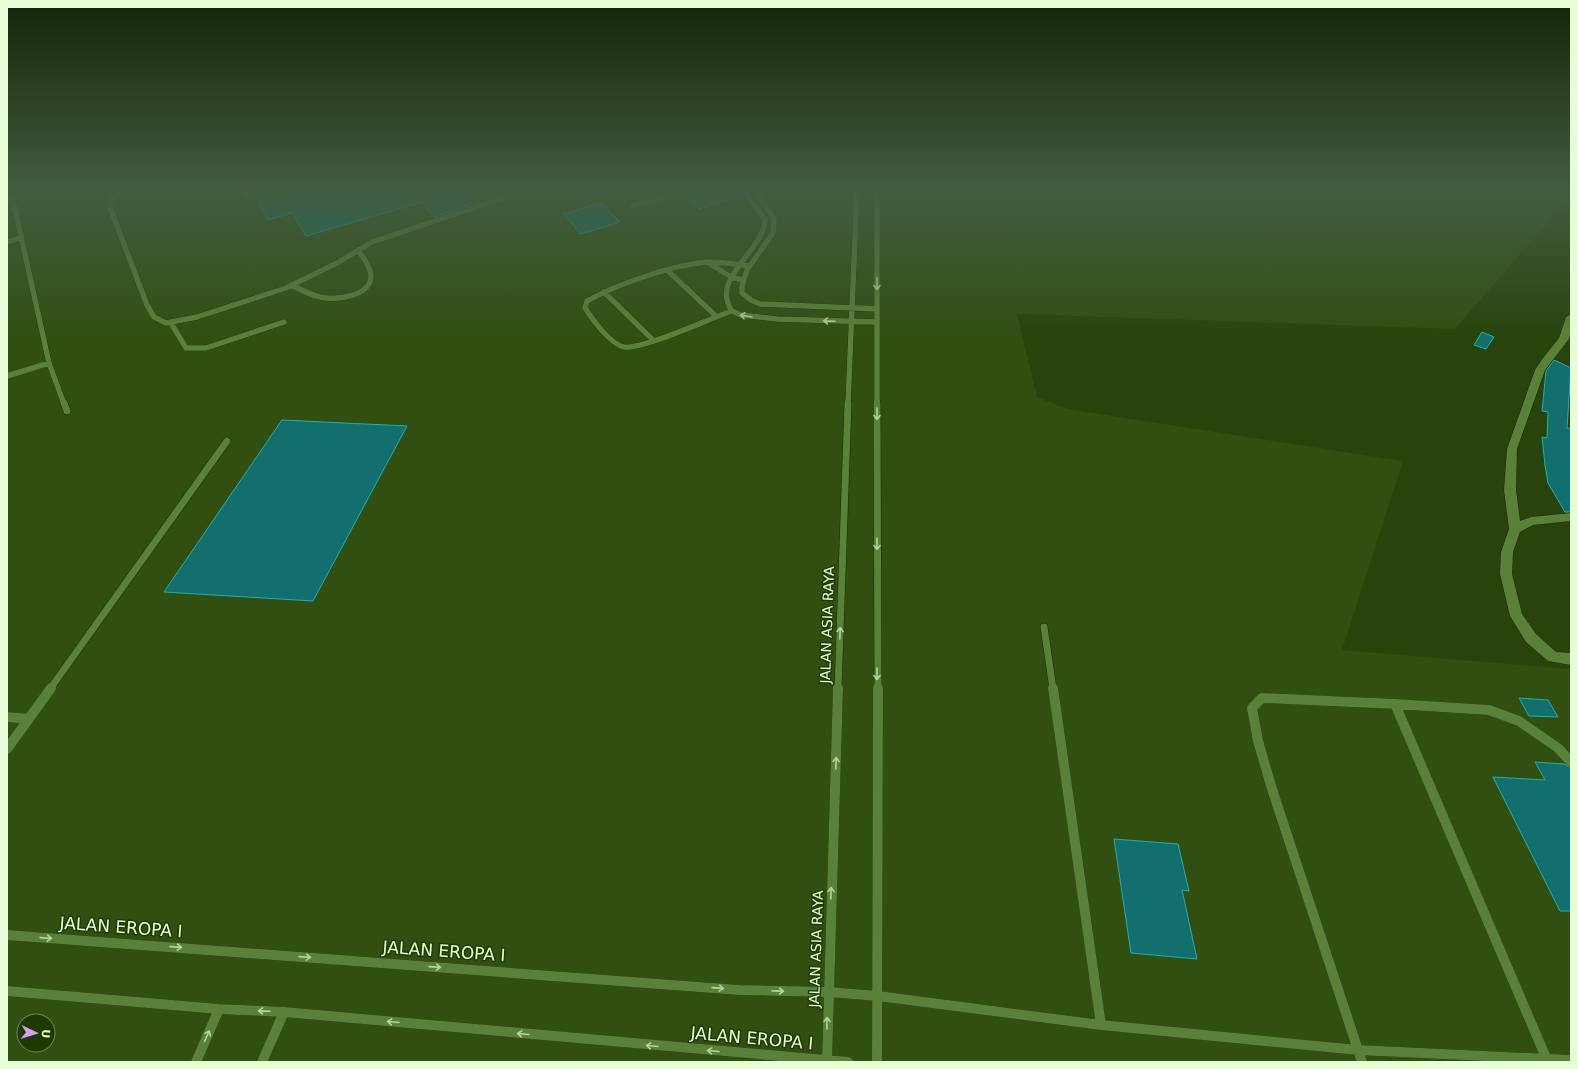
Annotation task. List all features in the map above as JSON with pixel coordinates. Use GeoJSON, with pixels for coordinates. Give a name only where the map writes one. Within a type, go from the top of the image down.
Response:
{"type":"FeatureCollection","features":[{"type":"Feature","properties":{"kind":"street"},"geometry":{"type":"LineString","coordinates":[[1571,317],[1564,339],[1546,360],[1540,370],[1512,449],[1510,490],[1515,529],[1507,552],[1506,574],[1516,616],[1531,638],[1553,657],[1571,659]]}},
{"type":"Feature","properties":{"kind":"street"},"geometry":{"type":"LineString","coordinates":[[1515,529],[1531,521],[1571,517]]}},
{"type":"Feature","properties":{"kind":"lane"},"geometry":{"type":"LineString","coordinates":[[7,242],[19,239]]}},
{"type":"Feature","properties":{"kind":"lane"},"geometry":{"type":"LineString","coordinates":[[22,239],[49,363],[67,411]]}},
{"type":"Feature","properties":{"kind":"lane"},"geometry":{"type":"LineString","coordinates":[[122,239],[147,305],[154,317],[166,323],[171,323],[204,315],[292,285],[339,262],[372,242],[381,239]]}},
{"type":"Feature","properties":{"kind":"lane"},"geometry":{"type":"LineString","coordinates":[[758,239],[731,277],[727,290],[729,306],[732,311],[742,316],[785,320],[876,322]]}},
{"type":"Feature","properties":{"kind":"lane"},"geometry":{"type":"LineString","coordinates":[[768,239],[750,266],[741,286],[742,293],[751,300],[760,304],[786,306],[877,309]]}},
{"type":"Feature","properties":{"kind":"lane","name":"JALAN ASIA RAYA"},"geometry":{"type":"LineString","coordinates":[[827,1061],[828,992],[854,239]]}},
{"type":"Feature","properties":{"kind":"lane"},"geometry":{"type":"LineString","coordinates":[[877,239],[877,1062]]}},
{"type":"Feature","properties":{"kind":"lane"},"geometry":{"type":"LineString","coordinates":[[292,285],[322,298],[351,296],[361,291],[368,284],[371,276],[369,267],[358,250]]}},
{"type":"Feature","properties":{"kind":"lane"},"geometry":{"type":"LineString","coordinates":[[732,311],[635,346],[624,347],[615,343],[590,316],[586,308],[587,301],[604,292],[687,264],[706,262],[750,266]]}},
{"type":"Feature","properties":{"kind":"lane"},"geometry":{"type":"LineString","coordinates":[[706,262],[731,277],[743,280]]}},
{"type":"Feature","properties":{"kind":"lane"},"geometry":{"type":"LineString","coordinates":[[667,270],[716,316]]}},
{"type":"Feature","properties":{"kind":"lane"},"geometry":{"type":"LineString","coordinates":[[604,292],[653,340]]}},
{"type":"Feature","properties":{"kind":"lane"},"geometry":{"type":"LineString","coordinates":[[171,323],[186,348],[206,348],[284,322]]}},
{"type":"Feature","properties":{"kind":"lane"},"geometry":{"type":"LineString","coordinates":[[7,376],[49,363]]}},
{"type":"Feature","properties":{"kind":"lane"},"geometry":{"type":"LineString","coordinates":[[7,749],[227,441]]}},
{"type":"Feature","properties":{"kind":"lane"},"geometry":{"type":"LineString","coordinates":[[1044,627],[1101,1025]]}},
{"type":"Feature","properties":{"kind":"lane"},"geometry":{"type":"LineString","coordinates":[[1362,1062],[1270,785],[1257,736],[1252,708],[1262,698],[1489,710],[1519,721],[1558,748],[1571,762]]}},
{"type":"Feature","properties":{"kind":"lane"},"geometry":{"type":"LineString","coordinates":[[1395,704],[1547,1060]]}},
{"type":"Feature","properties":{"kind":"lane"},"geometry":{"type":"LineString","coordinates":[[7,717],[29,719]]}},
{"type":"Feature","properties":{"kind":"lane","name":"JALAN EROPA I"},"geometry":{"type":"LineString","coordinates":[[7,935],[739,990],[828,992],[878,996],[1101,1025],[1358,1050],[1571,1060]]}},
{"type":"Feature","properties":{"kind":"lane","name":"JALAN EROPA I"},"geometry":{"type":"LineString","coordinates":[[7,991],[219,1009],[284,1012],[735,1054],[848,1062]]}},
{"type":"Feature","properties":{"kind":"lane"},"geometry":{"type":"LineString","coordinates":[[196,1062],[219,1009]]}},
{"type":"Feature","properties":{"kind":"lane"},"geometry":{"type":"LineString","coordinates":[[262,1062],[284,1012]]}},
{"type":"Feature","properties":{"kind":"shaded area"},"geometry":{"type":"Polygon","coordinates":[[[7,239],[1534,239],[1455,329],[1017,314],[1037,397],[1067,409],[1403,461],[1342,650],[1571,669],[1571,1062],[7,1062],[7,239]]]}},
{"type":"Feature","properties":{"kind":"building"},"geometry":{"type":"Polygon","coordinates":[[[1482,332],[1494,337],[1486,349],[1474,345],[1482,332]]]}},
{"type":"Feature","properties":{"kind":"building"},"geometry":{"type":"Polygon","coordinates":[[[1554,360],[1571,368],[1567,428],[1571,429],[1571,512],[1565,512],[1548,483],[1545,465],[1542,437],[1547,438],[1548,412],[1542,411],[1546,371],[1554,360]]]}},
{"type":"Feature","properties":{"kind":"building"},"geometry":{"type":"Polygon","coordinates":[[[282,420],[407,426],[313,601],[164,592],[282,420]]]}},
{"type":"Feature","properties":{"kind":"building"},"geometry":{"type":"Polygon","coordinates":[[[1519,698],[1548,700],[1558,717],[1529,716],[1519,698]]]}},
{"type":"Feature","properties":{"kind":"building"},"geometry":{"type":"Polygon","coordinates":[[[1535,762],[1564,764],[1571,768],[1571,911],[1560,911],[1493,777],[1545,780],[1535,762]]]}},
{"type":"Feature","properties":{"kind":"building"},"geometry":{"type":"Polygon","coordinates":[[[1114,839],[1178,844],[1189,891],[1182,890],[1197,959],[1131,953],[1114,839]]]}}]}
